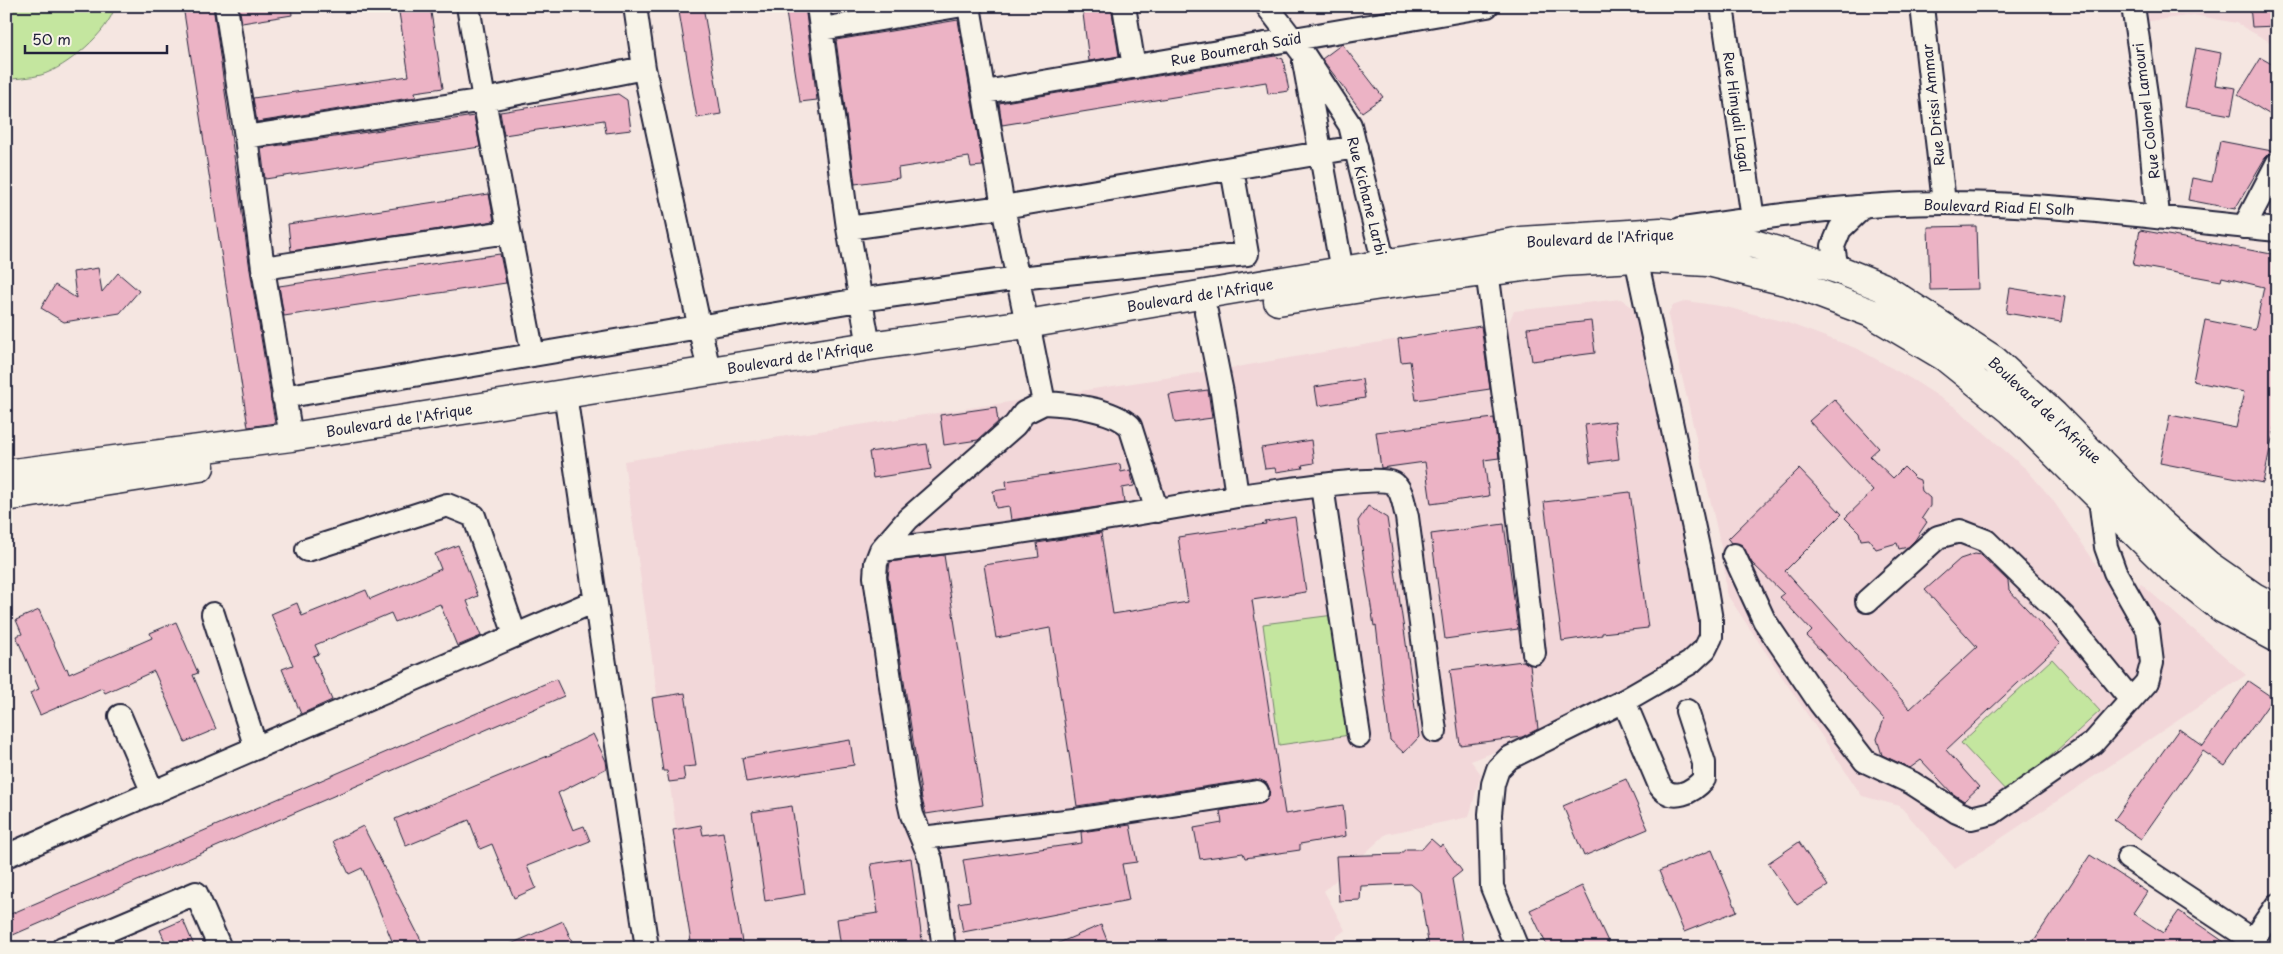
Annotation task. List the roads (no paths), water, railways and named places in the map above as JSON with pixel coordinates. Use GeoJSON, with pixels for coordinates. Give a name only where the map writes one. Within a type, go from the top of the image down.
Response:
{"type":"FeatureCollection","features":[{"type":"Feature","properties":{"kind":"main road","name":"Boulevard de l'Afrique"},"geometry":{"type":"LineString","coordinates":[[6,497],[566,401],[1029,331],[1342,271],[1521,241],[1661,232],[1754,244],[1837,269],[1882,287],[1994,360],[2054,415],[2160,523],[2208,565],[2254,597],[2277,609]]}},
{"type":"Feature","properties":{"kind":"main road","name":"Boulevard de l'Afrique"},"geometry":{"type":"LineString","coordinates":[[6,474],[566,401],[709,371],[868,346],[1206,312],[1381,285],[1562,262],[1636,258],[1708,262],[1789,282],[1871,313],[1945,357],[2011,410],[2171,568],[2223,609],[2277,638]]}},
{"type":"Feature","properties":{"kind":"street"},"geometry":{"type":"LineString","coordinates":[[226,6],[263,268],[291,437]]}},
{"type":"Feature","properties":{"kind":"street"},"geometry":{"type":"LineString","coordinates":[[468,6],[508,232],[533,355]]}},
{"type":"Feature","properties":{"kind":"street"},"geometry":{"type":"LineString","coordinates":[[635,6],[644,68],[709,371]]}},
{"type":"Feature","properties":{"kind":"street"},"geometry":{"type":"LineString","coordinates":[[818,6],[848,228],[868,346]]}},
{"type":"Feature","properties":{"kind":"street"},"geometry":{"type":"LineString","coordinates":[[822,29],[957,6]]}},
{"type":"Feature","properties":{"kind":"street"},"geometry":{"type":"LineString","coordinates":[[969,6],[985,92],[1002,207],[1019,278],[1044,403]]}},
{"type":"Feature","properties":{"kind":"street"},"geometry":{"type":"LineString","coordinates":[[1124,6],[1134,67]]}},
{"type":"Feature","properties":{"kind":"street","name":"Rue Kichane Larbi"},"geometry":{"type":"LineString","coordinates":[[1267,6],[1298,45],[1350,125],[1384,264]]}},
{"type":"Feature","properties":{"kind":"street","name":"Rue Boumerah Saïd"},"geometry":{"type":"LineString","coordinates":[[985,92],[1134,67],[1298,45],[1487,6]]}},
{"type":"Feature","properties":{"kind":"street","name":"Rue Himyali Lagal"},"geometry":{"type":"LineString","coordinates":[[1722,6],[1752,219]]}},
{"type":"Feature","properties":{"kind":"street","name":"Rue Drissi Ammar"},"geometry":{"type":"LineString","coordinates":[[1922,6],[1944,203]]}},
{"type":"Feature","properties":{"kind":"street","name":"Rue Colonel Lamouri"},"geometry":{"type":"LineString","coordinates":[[2133,6],[2146,94],[2158,216]]}},
{"type":"Feature","properties":{"kind":"street","name":"Rue Kichane Larbi"},"geometry":{"type":"LineString","coordinates":[[1298,45],[1342,271]]}},
{"type":"Feature","properties":{"kind":"street"},"geometry":{"type":"LineString","coordinates":[[246,138],[484,100],[644,68]]}},
{"type":"Feature","properties":{"kind":"street"},"geometry":{"type":"LineString","coordinates":[[848,228],[1002,207],[1356,147]]}},
{"type":"Feature","properties":{"kind":"street"},"geometry":{"type":"LineString","coordinates":[[2244,227],[2277,164]]}},
{"type":"Feature","properties":{"kind":"street"},"geometry":{"type":"LineString","coordinates":[[283,397],[859,300],[1019,278],[1247,254],[1232,169]]}},
{"type":"Feature","properties":{"kind":"street","name":"Boulevard Riad El Solh"},"geometry":{"type":"LineString","coordinates":[[1661,232],[1752,219],[1863,207],[1944,203],[2035,206],[2158,216],[2277,230]]}},
{"type":"Feature","properties":{"kind":"street"},"geometry":{"type":"LineString","coordinates":[[1837,269],[1833,246],[1840,230],[1863,207]]}},
{"type":"Feature","properties":{"kind":"street"},"geometry":{"type":"LineString","coordinates":[[263,268],[508,232]]}},
{"type":"Feature","properties":{"kind":"street"},"geometry":{"type":"LineString","coordinates":[[1517,948],[1492,887],[1490,814],[1493,784],[1498,769],[1509,758],[1624,701],[1690,663],[1705,650],[1711,637],[1711,620],[1702,566],[1636,258]]}},
{"type":"Feature","properties":{"kind":"street"},"geometry":{"type":"LineString","coordinates":[[1487,271],[1510,442],[1534,653]]}},
{"type":"Feature","properties":{"kind":"street"},"geometry":{"type":"LineString","coordinates":[[1206,312],[1222,394],[1237,496]]}},
{"type":"Feature","properties":{"kind":"street"},"geometry":{"type":"LineString","coordinates":[[566,401],[648,948]]}},
{"type":"Feature","properties":{"kind":"street"},"geometry":{"type":"LineString","coordinates":[[944,948],[931,860],[912,815],[906,788],[875,577],[876,564],[881,550],[908,519],[1014,425],[1024,413],[1044,403],[1095,411],[1124,420],[1130,426],[1157,511]]}},
{"type":"Feature","properties":{"kind":"street"},"geometry":{"type":"LineString","coordinates":[[881,550],[972,540],[1157,511],[1237,496],[1363,480],[1385,480],[1394,484],[1401,493],[1407,518],[1435,731]]}},
{"type":"Feature","properties":{"kind":"street"},"geometry":{"type":"LineString","coordinates":[[1322,486],[1359,736]]}},
{"type":"Feature","properties":{"kind":"street"},"geometry":{"type":"LineString","coordinates":[[1734,555],[1764,620],[1820,703],[1865,761],[1912,783],[1957,812],[1971,818],[1992,813],[2093,743],[2147,682],[2152,663],[2148,630],[2115,572],[2106,547],[2100,499]]}},
{"type":"Feature","properties":{"kind":"street"},"geometry":{"type":"LineString","coordinates":[[307,550],[447,505],[474,516],[515,635]]}},
{"type":"Feature","properties":{"kind":"street"},"geometry":{"type":"LineString","coordinates":[[1867,601],[1938,536],[1960,531],[1986,541],[2063,616],[2131,700]]}},
{"type":"Feature","properties":{"kind":"street"},"geometry":{"type":"LineString","coordinates":[[6,856],[595,601]]}},
{"type":"Feature","properties":{"kind":"street"},"geometry":{"type":"LineString","coordinates":[[213,614],[256,748]]}},
{"type":"Feature","properties":{"kind":"street"},"geometry":{"type":"LineString","coordinates":[[1624,701],[1660,786],[1665,794],[1671,795],[1680,794],[1699,785],[1704,779],[1704,763],[1687,711]]}},
{"type":"Feature","properties":{"kind":"street"},"geometry":{"type":"LineString","coordinates":[[120,716],[153,792]]}},
{"type":"Feature","properties":{"kind":"street"},"geometry":{"type":"LineString","coordinates":[[922,838],[1074,820],[1257,792]]}},
{"type":"Feature","properties":{"kind":"street"},"geometry":{"type":"LineString","coordinates":[[2128,858],[2249,944],[2277,905]]}},
{"type":"Feature","properties":{"kind":"street"},"geometry":{"type":"LineString","coordinates":[[63,948],[196,893],[220,948]]}}]}
